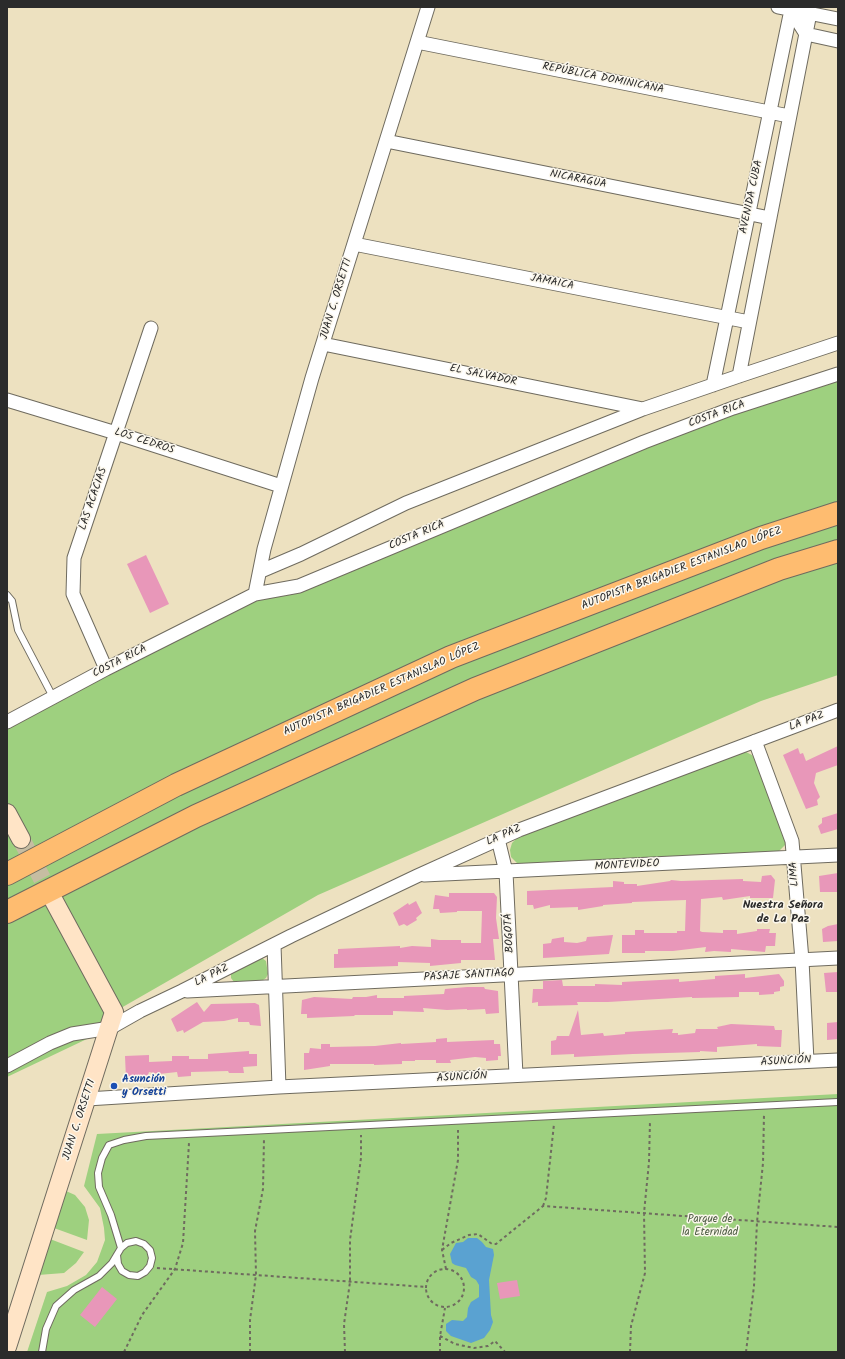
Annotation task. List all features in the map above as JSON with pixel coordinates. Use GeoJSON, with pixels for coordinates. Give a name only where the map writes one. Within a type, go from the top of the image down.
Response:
{"type":"FeatureCollection","features":[{"type":"Feature","properties":{"kind":"highway","name":"AUTOPISTA BRIGADIER ESTANISLAO LÓPEZ"},"geometry":{"type":"LineString","coordinates":[[7,874],[176,784],[451,657],[761,538],[838,513]]}},
{"type":"Feature","properties":{"kind":"highway"},"geometry":{"type":"LineString","coordinates":[[7,912],[196,816],[475,688],[779,569],[838,551]]}},
{"type":"Feature","properties":{"kind":"street","name":"JUAN C. ORSETTI"},"geometry":{"type":"LineString","coordinates":[[255,594],[261,571],[264,549],[281,486],[323,344],[428,7]]}},
{"type":"Feature","properties":{"kind":"street"},"geometry":{"type":"LineString","coordinates":[[778,7],[838,19]]}},
{"type":"Feature","properties":{"kind":"street"},"geometry":{"type":"LineString","coordinates":[[791,10],[806,34],[838,41]]}},
{"type":"Feature","properties":{"kind":"street","name":"AVENIDA CUBA"},"geometry":{"type":"LineString","coordinates":[[713,385],[791,10]]}},
{"type":"Feature","properties":{"kind":"street","name":"AVENIDA CUBA"},"geometry":{"type":"LineString","coordinates":[[739,376],[810,14]]}},
{"type":"Feature","properties":{"kind":"street","name":"REPÚBLICA DOMINICANA"},"geometry":{"type":"LineString","coordinates":[[417,42],[790,116]]}},
{"type":"Feature","properties":{"kind":"street","name":"NICARAGUA"},"geometry":{"type":"LineString","coordinates":[[386,141],[770,218]]}},
{"type":"Feature","properties":{"kind":"street","name":"JAMAICA"},"geometry":{"type":"LineString","coordinates":[[354,244],[749,322]]}},
{"type":"Feature","properties":{"kind":"street","name":"LAS ACACIAS"},"geometry":{"type":"LineString","coordinates":[[106,669],[73,594],[74,558],[151,328]]}},
{"type":"Feature","properties":{"kind":"street"},"geometry":{"type":"LineString","coordinates":[[261,571],[301,554],[406,503],[643,409],[838,343]]}},
{"type":"Feature","properties":{"kind":"street","name":"EL SALVADOR"},"geometry":{"type":"LineString","coordinates":[[323,344],[643,409]]}},
{"type":"Feature","properties":{"kind":"street","name":"COSTA RICA"},"geometry":{"type":"LineString","coordinates":[[7,722],[106,669],[255,594],[299,586],[644,442],[733,408],[838,374]]}},
{"type":"Feature","properties":{"kind":"street","name":"LOS CEDROS"},"geometry":{"type":"LineString","coordinates":[[7,400],[281,486]]}},
{"type":"Feature","properties":{"kind":"street","name":"LA PAZ"},"geometry":{"type":"LineString","coordinates":[[182,991],[417,876],[519,830],[838,710]]}},
{"type":"Feature","properties":{"kind":"street","name":"LIMA"},"geometry":{"type":"LineString","coordinates":[[755,741],[792,841],[802,960],[807,1061]]}},
{"type":"Feature","properties":{"kind":"street"},"geometry":{"type":"LineString","coordinates":[[7,813],[21,839]]}},
{"type":"Feature","properties":{"kind":"street","name":"BOGOTÁ"},"geometry":{"type":"LineString","coordinates":[[498,839],[506,872],[516,1075]]}},
{"type":"Feature","properties":{"kind":"street","name":"MONTEVIDEO"},"geometry":{"type":"LineString","coordinates":[[417,876],[838,855]]}},
{"type":"Feature","properties":{"kind":"street","name":"JUAN C. ORSETTI"},"geometry":{"type":"LineString","coordinates":[[7,1348],[114,1012],[54,901]]}},
{"type":"Feature","properties":{"kind":"street"},"geometry":{"type":"LineString","coordinates":[[274,945],[279,1087]]}},
{"type":"Feature","properties":{"kind":"street","name":"PASAJE SANTIAGO"},"geometry":{"type":"LineString","coordinates":[[110,1028],[140,1011],[182,991],[838,958]]}},
{"type":"Feature","properties":{"kind":"street"},"geometry":{"type":"LineString","coordinates":[[7,1066],[50,1043],[72,1034],[110,1028]]}},
{"type":"Feature","properties":{"kind":"street","name":"ASUNCIÓN"},"geometry":{"type":"LineString","coordinates":[[87,1099],[279,1087],[838,1060]]}},
{"type":"Feature","properties":{"kind":"lane"},"geometry":{"type":"LineString","coordinates":[[7,595],[12,601],[18,630],[53,697]]}},
{"type":"Feature","properties":{"kind":"lane"},"geometry":{"type":"LineString","coordinates":[[121,1248],[111,1215],[99,1187],[98,1173],[102,1158],[109,1145],[124,1140],[146,1136],[838,1102]]}},
{"type":"Feature","properties":{"kind":"lane"},"geometry":{"type":"LineString","coordinates":[[42,1352],[46,1329],[56,1306],[74,1290],[100,1276],[112,1263],[121,1248],[127,1243],[136,1241],[144,1244],[150,1250],[152,1258],[150,1266],[145,1272],[138,1276],[129,1275],[122,1271],[118,1264],[117,1256]]}},
{"type":"Feature","properties":{"kind":"path"},"geometry":{"type":"LineString","coordinates":[[746,1352],[754,1286],[757,1222],[763,1163],[764,1106]]}},
{"type":"Feature","properties":{"kind":"path"},"geometry":{"type":"LineString","coordinates":[[630,1352],[631,1326],[645,1273],[644,1213],[649,1162],[650,1111]]}},
{"type":"Feature","properties":{"kind":"path"},"geometry":{"type":"LineString","coordinates":[[442,1250],[451,1243],[470,1235],[478,1234],[492,1244],[496,1244],[543,1206],[546,1198],[554,1116]]}},
{"type":"Feature","properties":{"kind":"path"},"geometry":{"type":"LineString","coordinates":[[446,1269],[442,1250],[458,1160],[458,1121]]}},
{"type":"Feature","properties":{"kind":"path"},"geometry":{"type":"LineString","coordinates":[[345,1352],[344,1324],[350,1282],[350,1240],[355,1214],[361,1158],[360,1126]]}},
{"type":"Feature","properties":{"kind":"path"},"geometry":{"type":"LineString","coordinates":[[250,1352],[250,1320],[256,1275],[255,1231],[263,1189],[264,1130]]}},
{"type":"Feature","properties":{"kind":"path"},"geometry":{"type":"LineString","coordinates":[[124,1352],[142,1315],[175,1269],[183,1243],[190,1134]]}},
{"type":"Feature","properties":{"kind":"path"},"geometry":{"type":"LineString","coordinates":[[543,1206],[838,1227]]}},
{"type":"Feature","properties":{"kind":"path"},"geometry":{"type":"LineString","coordinates":[[150,1266],[426,1287]]}},
{"type":"Feature","properties":{"kind":"path"},"geometry":{"type":"LineString","coordinates":[[446,1269],[455,1271],[461,1277],[465,1285],[464,1293],[460,1301],[453,1306],[445,1308],[436,1306],[430,1300],[426,1292],[426,1283],[430,1276],[438,1270],[446,1269]]}},
{"type":"Feature","properties":{"kind":"path"},"geometry":{"type":"LineString","coordinates":[[440,1352],[440,1336],[445,1308]]}},
{"type":"Feature","properties":{"kind":"path"},"geometry":{"type":"LineString","coordinates":[[440,1336],[455,1344],[474,1348],[488,1346],[495,1341],[505,1352]]}},
{"type":"Feature","properties":{"kind":"green space"},"geometry":{"type":"Polygon","coordinates":[[[838,374],[838,675],[761,701],[318,895],[114,1012],[110,1028],[7,1077],[7,722],[255,594],[299,586],[644,442],[838,374]]]}},
{"type":"Feature","properties":{"kind":"green space"},"geometry":{"type":"Polygon","coordinates":[[[746,752],[752,755],[757,763],[785,837],[785,845],[779,851],[770,853],[529,865],[518,864],[511,857],[510,850],[512,843],[516,839],[737,754],[746,752]]]}},
{"type":"Feature","properties":{"kind":"green space"},"geometry":{"type":"Polygon","coordinates":[[[262,958],[266,961],[268,974],[266,978],[260,982],[237,983],[231,978],[231,974],[235,971],[262,958]]]}},
{"type":"Feature","properties":{"kind":"green space","name":"Parque de la Eternidad"},"geometry":{"type":"Polygon","coordinates":[[[838,1094],[838,1352],[27,1352],[47,1292],[67,1286],[86,1275],[97,1262],[105,1240],[100,1208],[84,1186],[97,1134],[838,1094]]]}},
{"type":"Feature","properties":{"kind":"green space"},"geometry":{"type":"Polygon","coordinates":[[[66,1191],[75,1195],[85,1207],[89,1220],[87,1240],[54,1228],[66,1191]]]}},
{"type":"Feature","properties":{"kind":"green space"},"geometry":{"type":"Polygon","coordinates":[[[50,1239],[84,1252],[76,1263],[64,1273],[38,1275],[50,1239]]]}},
{"type":"Feature","properties":{"kind":"water"},"geometry":{"type":"Polygon","coordinates":[[[468,1238],[477,1238],[486,1247],[493,1249],[494,1255],[489,1280],[491,1315],[493,1322],[490,1330],[484,1338],[471,1343],[451,1336],[446,1331],[446,1324],[452,1320],[463,1321],[467,1317],[468,1308],[471,1302],[479,1297],[479,1285],[476,1280],[471,1277],[466,1268],[452,1263],[450,1254],[456,1243],[463,1242],[468,1238]]]}},
{"type":"Feature","properties":{"kind":"building"},"geometry":{"type":"Polygon","coordinates":[[[146,555],[169,604],[150,613],[127,564],[146,555]]]}},
{"type":"Feature","properties":{"kind":"building"},"geometry":{"type":"Polygon","coordinates":[[[838,746],[838,765],[816,773],[814,783],[820,797],[817,800],[818,805],[806,809],[783,755],[798,748],[800,754],[803,753],[806,761],[838,746]]]}},
{"type":"Feature","properties":{"kind":"building"},"geometry":{"type":"Polygon","coordinates":[[[838,813],[838,829],[821,834],[818,826],[822,823],[822,818],[838,813]]]}},
{"type":"Feature","properties":{"kind":"building"},"geometry":{"type":"Polygon","coordinates":[[[838,873],[838,892],[820,892],[819,876],[838,873]]]}},
{"type":"Feature","properties":{"kind":"building"},"geometry":{"type":"Polygon","coordinates":[[[771,875],[775,880],[773,898],[750,898],[750,896],[723,900],[722,897],[701,899],[700,931],[723,933],[723,930],[737,930],[737,934],[757,931],[757,929],[770,929],[769,933],[776,933],[775,946],[766,946],[765,952],[731,949],[731,952],[705,952],[706,947],[673,951],[645,951],[645,953],[622,953],[622,935],[635,935],[635,930],[644,930],[644,933],[677,933],[677,931],[685,931],[686,900],[632,902],[603,905],[578,910],[578,907],[550,908],[550,905],[534,909],[533,905],[527,905],[527,891],[613,887],[613,881],[624,882],[624,884],[637,884],[637,886],[671,880],[743,879],[743,881],[761,882],[762,876],[771,875]]]}},
{"type":"Feature","properties":{"kind":"building"},"geometry":{"type":"Polygon","coordinates":[[[449,893],[494,893],[497,897],[496,918],[499,939],[493,939],[495,960],[461,960],[461,963],[430,966],[430,963],[398,962],[398,966],[334,968],[334,954],[338,954],[338,949],[400,946],[400,948],[412,946],[431,947],[431,939],[461,940],[461,943],[481,943],[482,911],[440,913],[439,909],[433,909],[435,895],[449,897],[449,893]]]}},
{"type":"Feature","properties":{"kind":"building"},"geometry":{"type":"Polygon","coordinates":[[[416,901],[422,913],[416,918],[417,920],[407,926],[404,924],[399,926],[393,913],[408,903],[409,905],[416,901]]]}},
{"type":"Feature","properties":{"kind":"building"},"geometry":{"type":"Polygon","coordinates":[[[838,924],[838,941],[823,942],[822,929],[838,924]]]}},
{"type":"Feature","properties":{"kind":"building"},"geometry":{"type":"Polygon","coordinates":[[[613,935],[609,954],[543,958],[543,944],[551,943],[552,939],[564,937],[564,942],[577,943],[586,941],[587,937],[613,935]]]}},
{"type":"Feature","properties":{"kind":"building"},"geometry":{"type":"Polygon","coordinates":[[[838,972],[838,992],[826,992],[824,973],[838,972]]]}},
{"type":"Feature","properties":{"kind":"building"},"geometry":{"type":"Polygon","coordinates":[[[745,974],[745,978],[779,974],[784,981],[784,986],[780,987],[780,991],[774,992],[774,994],[759,995],[759,992],[739,992],[739,997],[692,997],[608,1002],[577,1002],[578,1005],[538,1006],[538,1002],[532,1003],[533,989],[543,989],[543,981],[562,980],[563,986],[595,986],[595,984],[622,985],[622,982],[679,979],[679,982],[715,979],[715,976],[745,974]]]}},
{"type":"Feature","properties":{"kind":"building"},"geometry":{"type":"Polygon","coordinates":[[[484,987],[485,989],[498,991],[499,1013],[486,1014],[485,1009],[447,1010],[423,1008],[424,1012],[393,1011],[393,1015],[355,1015],[307,1018],[307,1014],[301,1014],[302,1000],[314,997],[352,999],[353,997],[377,995],[377,998],[404,998],[404,996],[444,994],[445,989],[484,987]]]}},
{"type":"Feature","properties":{"kind":"building"},"geometry":{"type":"Polygon","coordinates":[[[197,1002],[204,1012],[211,1004],[255,1003],[259,1005],[261,1026],[250,1025],[249,1022],[238,1022],[238,1018],[224,1021],[203,1022],[184,1033],[183,1030],[177,1032],[171,1019],[197,1002]]]}},
{"type":"Feature","properties":{"kind":"building"},"geometry":{"type":"Polygon","coordinates":[[[578,1010],[581,1035],[603,1033],[604,1036],[625,1034],[625,1032],[673,1029],[672,1033],[678,1033],[678,1035],[695,1033],[696,1029],[718,1029],[717,1027],[731,1024],[774,1026],[775,1030],[782,1030],[781,1047],[757,1046],[757,1044],[717,1047],[717,1052],[700,1051],[574,1057],[574,1054],[551,1055],[551,1041],[556,1040],[557,1036],[569,1036],[578,1010]]]}},
{"type":"Feature","properties":{"kind":"building"},"geometry":{"type":"Polygon","coordinates":[[[838,1022],[838,1039],[827,1040],[827,1023],[838,1022]]]}},
{"type":"Feature","properties":{"kind":"building"},"geometry":{"type":"Polygon","coordinates":[[[447,1038],[447,1042],[494,1040],[494,1044],[500,1044],[501,1056],[498,1056],[498,1060],[486,1061],[486,1058],[475,1057],[450,1060],[451,1063],[436,1063],[436,1060],[415,1060],[402,1061],[402,1064],[330,1064],[330,1066],[304,1070],[304,1053],[309,1053],[310,1048],[321,1049],[321,1044],[330,1044],[330,1047],[375,1046],[401,1043],[436,1042],[436,1039],[447,1038]]]}},
{"type":"Feature","properties":{"kind":"building"},"geometry":{"type":"Polygon","coordinates":[[[249,1051],[249,1054],[257,1054],[257,1066],[243,1067],[244,1073],[229,1073],[228,1071],[191,1072],[191,1076],[178,1077],[177,1072],[159,1074],[149,1072],[147,1078],[126,1079],[125,1056],[149,1055],[149,1062],[172,1061],[172,1056],[189,1056],[189,1059],[208,1059],[208,1054],[249,1051]]]}},
{"type":"Feature","properties":{"kind":"building"},"geometry":{"type":"Polygon","coordinates":[[[517,1280],[520,1296],[500,1299],[497,1283],[517,1280]]]}},
{"type":"Feature","properties":{"kind":"building"},"geometry":{"type":"Polygon","coordinates":[[[102,1287],[117,1299],[95,1327],[80,1315],[102,1287]]]}},
{"type":"Feature","properties":{"kind":"tunnel"},"geometry":{"type":"LineString","coordinates":[[21,839],[54,901]]}},
{"type":"Feature","properties":{"kind":"place","name":"Asunción y Orsetti"},"geometry":{"type":"Point","coordinates":[114,1086]}},
{"type":"Feature","properties":{"kind":"district","name":"Nuestra Señora de La Paz"},"geometry":{"type":"Point","coordinates":[783,913]}}]}
